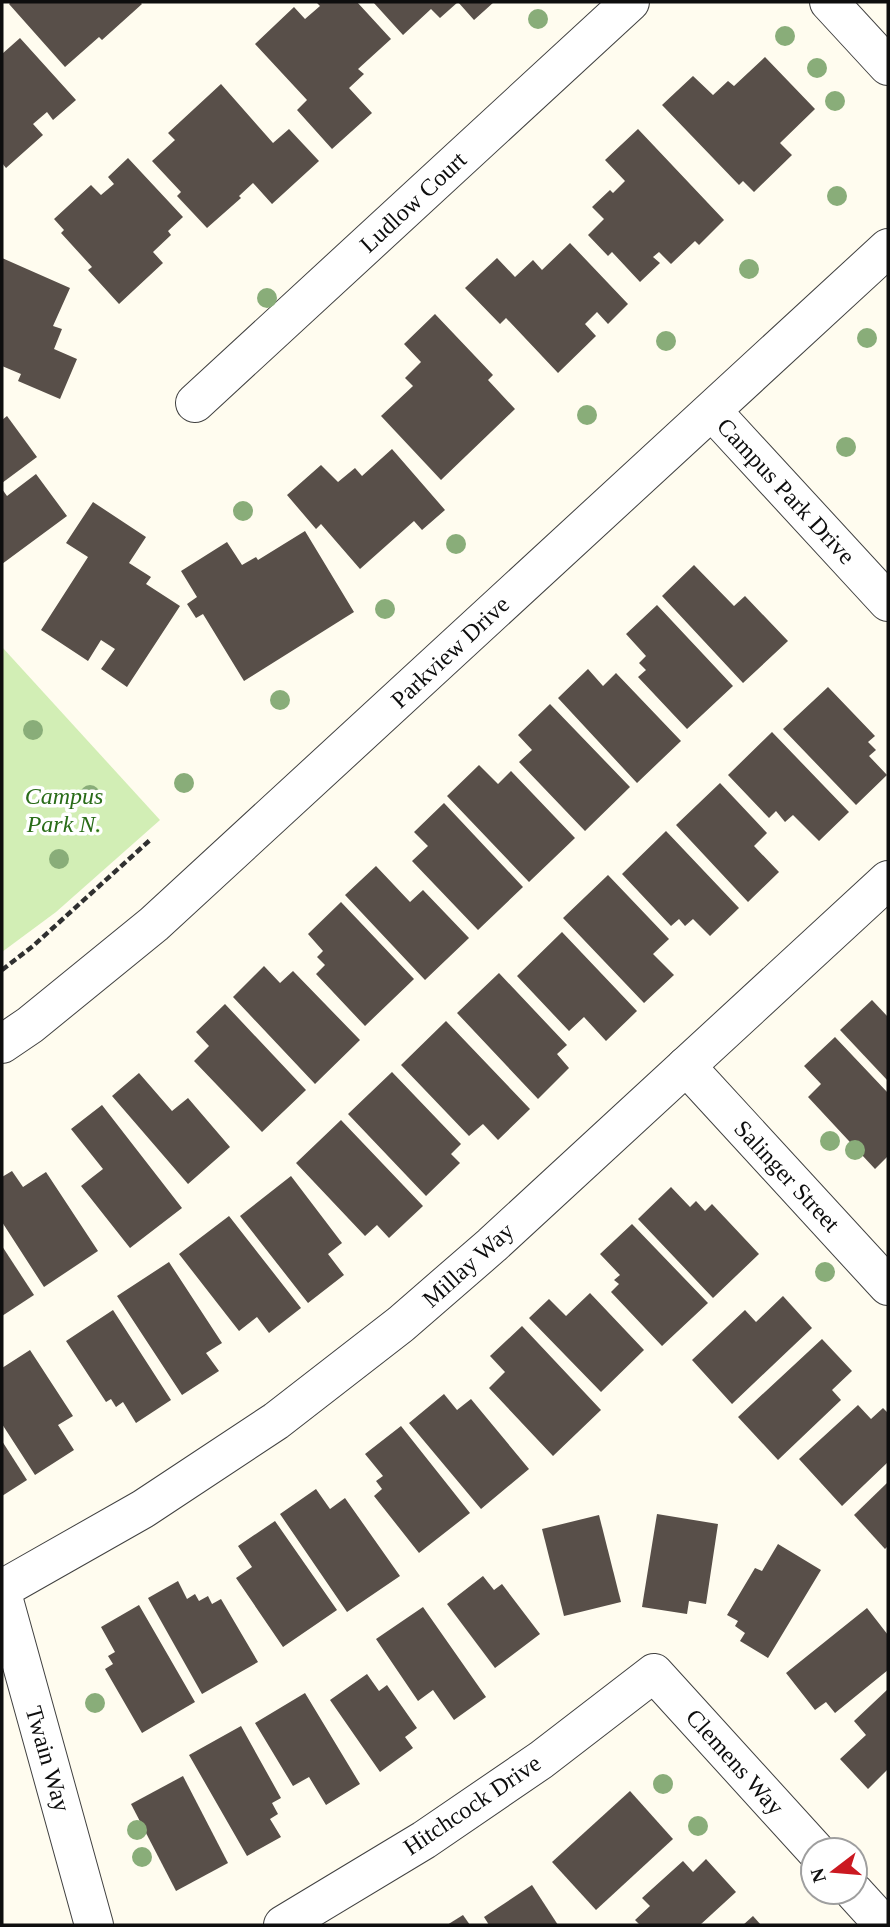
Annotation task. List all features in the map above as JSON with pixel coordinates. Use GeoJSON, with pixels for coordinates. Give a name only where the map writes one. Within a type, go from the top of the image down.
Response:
{"type":"FeatureCollection","features":[{"type":"Feature","properties":{"kind":"street","name":"Ludlow Court"},"geometry":{"type":"LineString","coordinates":[[195,403],[631,2]]}},
{"type":"Feature","properties":{"kind":"street"},"geometry":{"type":"LineString","coordinates":[[829,2],[888,66]]}},
{"type":"Feature","properties":{"kind":"street","name":"Parkview Drive"},"geometry":{"type":"LineString","coordinates":[[2,1044],[30,1025],[154,924],[888,248]]}},
{"type":"Feature","properties":{"kind":"street","name":"Campus Park Drive"},"geometry":{"type":"LineString","coordinates":[[712,411],[888,602]]}},
{"type":"Feature","properties":{"kind":"street","name":"Millay Way"},"geometry":{"type":"LineString","coordinates":[[2,1591],[143,1509],[276,1421],[401,1324],[492,1245],[888,880]]}},
{"type":"Feature","properties":{"kind":"street","name":"Salinger Street"},"geometry":{"type":"LineString","coordinates":[[686,1066],[888,1286]]}},
{"type":"Feature","properties":{"kind":"street","name":"Twain Way"},"geometry":{"type":"LineString","coordinates":[[2,1591],[94,1925]]}},
{"type":"Feature","properties":{"kind":"street","name":"Clemens Way"},"geometry":{"type":"LineString","coordinates":[[654,1673],[803,1836]]}},
{"type":"Feature","properties":{"kind":"street","name":"Hitchcock Drive"},"geometry":{"type":"LineString","coordinates":[[283,1925],[424,1840],[541,1760],[654,1673]]}},
{"type":"Feature","properties":{"kind":"street"},"geometry":{"type":"LineString","coordinates":[[867,1906],[884,1925]]}},
{"type":"Feature","properties":{"kind":"path"},"geometry":{"type":"LineString","coordinates":[[2,970],[33,946],[150,840]]}},
{"type":"Feature","properties":{"kind":"green space","name":"Campus Park N."},"geometry":{"type":"Polygon","coordinates":[[[2,647],[160,820],[56,912],[2,952],[2,647]]]}},
{"type":"Feature","properties":{"kind":"building"},"geometry":{"type":"Polygon","coordinates":[[[316,2],[357,2],[391,39],[358,69],[364,74],[349,88],[372,113],[332,149],[297,110],[307,100],[255,44],[294,7],[305,19],[320,6],[316,2]]]}},
{"type":"Feature","properties":{"kind":"building"},"geometry":{"type":"Polygon","coordinates":[[[373,2],[458,2],[440,18],[431,9],[403,35],[373,2]]]}},
{"type":"Feature","properties":{"kind":"building"},"geometry":{"type":"Polygon","coordinates":[[[458,2],[494,2],[474,20],[458,2]]]}},
{"type":"Feature","properties":{"kind":"building"},"geometry":{"type":"Polygon","coordinates":[[[9,4],[142,4],[102,40],[99,37],[65,67],[9,4]]]}},
{"type":"Feature","properties":{"kind":"building"},"geometry":{"type":"Polygon","coordinates":[[[20,38],[76,100],[53,120],[47,112],[33,124],[43,135],[6,168],[2,163],[2,54],[20,38]]]}},
{"type":"Feature","properties":{"kind":"building"},"geometry":{"type":"Polygon","coordinates":[[[765,57],[815,109],[780,143],[792,155],[754,192],[743,181],[739,185],[662,105],[693,76],[713,95],[728,81],[734,86],[765,57]]]}},
{"type":"Feature","properties":{"kind":"building"},"geometry":{"type":"Polygon","coordinates":[[[221,84],[273,143],[289,129],[319,161],[272,204],[253,183],[239,196],[241,198],[207,228],[177,196],[181,192],[152,161],[175,140],[168,133],[221,84]]]}},
{"type":"Feature","properties":{"kind":"building"},"geometry":{"type":"Polygon","coordinates":[[[638,129],[724,220],[699,245],[695,241],[671,264],[659,252],[653,257],[660,263],[640,282],[612,252],[608,256],[588,235],[604,219],[592,207],[610,190],[613,193],[625,181],[605,160],[638,129]]]}},
{"type":"Feature","properties":{"kind":"building"},"geometry":{"type":"Polygon","coordinates":[[[128,158],[183,217],[168,231],[171,235],[153,252],[163,263],[119,304],[88,270],[92,267],[61,233],[64,230],[54,219],[91,185],[101,195],[114,184],[108,177],[128,158]]]}},
{"type":"Feature","properties":{"kind":"building"},"geometry":{"type":"Polygon","coordinates":[[[570,243],[628,304],[608,324],[597,312],[585,324],[596,336],[558,373],[506,318],[500,324],[465,288],[497,258],[515,277],[533,260],[542,270],[570,243]]]}},
{"type":"Feature","properties":{"kind":"building"},"geometry":{"type":"Polygon","coordinates":[[[2,258],[70,288],[53,326],[62,329],[54,349],[77,359],[60,399],[18,381],[21,374],[2,366],[2,258]]]}},
{"type":"Feature","properties":{"kind":"building"},"geometry":{"type":"Polygon","coordinates":[[[435,314],[493,375],[488,380],[515,409],[441,480],[381,416],[413,386],[405,378],[421,362],[404,344],[435,314]]]}},
{"type":"Feature","properties":{"kind":"building"},"geometry":{"type":"Polygon","coordinates":[[[7,416],[37,457],[2,483],[2,420],[7,416]]]}},
{"type":"Feature","properties":{"kind":"building"},"geometry":{"type":"Polygon","coordinates":[[[392,449],[445,510],[422,530],[414,521],[360,569],[321,524],[316,529],[287,495],[321,465],[338,482],[355,468],[362,476],[392,449]]]}},
{"type":"Feature","properties":{"kind":"building"},"geometry":{"type":"Polygon","coordinates":[[[36,474],[67,516],[2,564],[2,489],[7,496],[36,474]]]}},
{"type":"Feature","properties":{"kind":"building"},"geometry":{"type":"Polygon","coordinates":[[[93,502],[146,537],[129,563],[151,577],[146,584],[180,606],[127,687],[101,669],[115,649],[101,640],[88,661],[41,630],[88,557],[66,543],[93,502]]]}},
{"type":"Feature","properties":{"kind":"building"},"geometry":{"type":"Polygon","coordinates":[[[305,531],[354,612],[244,681],[203,614],[196,618],[187,604],[197,597],[181,571],[227,542],[242,565],[256,557],[258,560],[305,531]]]}},
{"type":"Feature","properties":{"kind":"building"},"geometry":{"type":"Polygon","coordinates":[[[694,565],[734,606],[745,596],[788,641],[743,683],[662,596],[694,565]]]}},
{"type":"Feature","properties":{"kind":"building"},"geometry":{"type":"Polygon","coordinates":[[[657,605],[733,686],[687,729],[638,677],[646,670],[639,663],[646,656],[626,634],[657,605]]]}},
{"type":"Feature","properties":{"kind":"building"},"geometry":{"type":"Polygon","coordinates":[[[588,669],[603,686],[616,673],[681,741],[637,783],[558,698],[588,669]]]}},
{"type":"Feature","properties":{"kind":"building"},"geometry":{"type":"Polygon","coordinates":[[[828,687],[875,736],[868,742],[876,750],[869,756],[887,775],[856,805],[783,729],[828,687]]]}},
{"type":"Feature","properties":{"kind":"building"},"geometry":{"type":"Polygon","coordinates":[[[550,704],[630,787],[585,831],[519,762],[532,750],[518,735],[550,704]]]}},
{"type":"Feature","properties":{"kind":"building"},"geometry":{"type":"Polygon","coordinates":[[[772,732],[849,812],[819,841],[793,815],[785,822],[776,811],[769,818],[728,775],[772,732]]]}},
{"type":"Feature","properties":{"kind":"building"},"geometry":{"type":"Polygon","coordinates":[[[479,765],[498,784],[511,771],[575,838],[529,882],[447,796],[479,765]]]}},
{"type":"Feature","properties":{"kind":"building"},"geometry":{"type":"Polygon","coordinates":[[[720,783],[767,833],[754,846],[779,872],[748,902],[676,825],[720,783]]]}},
{"type":"Feature","properties":{"kind":"building"},"geometry":{"type":"Polygon","coordinates":[[[444,803],[523,887],[478,930],[412,861],[428,846],[414,832],[444,803]]]}},
{"type":"Feature","properties":{"kind":"building"},"geometry":{"type":"Polygon","coordinates":[[[666,831],[739,908],[710,936],[693,919],[685,926],[679,919],[671,926],[622,874],[666,831]]]}},
{"type":"Feature","properties":{"kind":"building"},"geometry":{"type":"Polygon","coordinates":[[[376,866],[410,902],[423,890],[469,938],[425,980],[345,895],[376,866]]]}},
{"type":"Feature","properties":{"kind":"building"},"geometry":{"type":"Polygon","coordinates":[[[608,875],[669,939],[653,954],[674,975],[644,1003],[563,918],[608,875]]]}},
{"type":"Feature","properties":{"kind":"building"},"geometry":{"type":"Polygon","coordinates":[[[341,902],[414,979],[365,1026],[316,974],[325,965],[317,957],[323,951],[308,934],[341,902]]]}},
{"type":"Feature","properties":{"kind":"building"},"geometry":{"type":"Polygon","coordinates":[[[562,932],[637,1011],[606,1041],[584,1017],[569,1031],[517,976],[562,932]]]}},
{"type":"Feature","properties":{"kind":"building"},"geometry":{"type":"Polygon","coordinates":[[[264,966],[280,983],[293,971],[360,1040],[315,1084],[233,997],[264,966]]]}},
{"type":"Feature","properties":{"kind":"building"},"geometry":{"type":"Polygon","coordinates":[[[499,973],[567,1045],[557,1054],[569,1068],[538,1099],[457,1013],[499,973]]]}},
{"type":"Feature","properties":{"kind":"building"},"geometry":{"type":"Polygon","coordinates":[[[872,1000],[888,1017],[888,1081],[840,1030],[872,1000]]]}},
{"type":"Feature","properties":{"kind":"building"},"geometry":{"type":"Polygon","coordinates":[[[225,1004],[306,1090],[262,1132],[194,1061],[209,1046],[196,1032],[225,1004]]]}},
{"type":"Feature","properties":{"kind":"building"},"geometry":{"type":"Polygon","coordinates":[[[446,1021],[530,1109],[498,1140],[483,1124],[469,1136],[401,1065],[446,1021]]]}},
{"type":"Feature","properties":{"kind":"building"},"geometry":{"type":"Polygon","coordinates":[[[835,1037],[888,1093],[888,1156],[875,1169],[808,1097],[821,1084],[804,1066],[835,1037]]]}},
{"type":"Feature","properties":{"kind":"building"},"geometry":{"type":"Polygon","coordinates":[[[392,1072],[461,1144],[451,1154],[460,1163],[426,1196],[348,1114],[392,1072]]]}},
{"type":"Feature","properties":{"kind":"building"},"geometry":{"type":"Polygon","coordinates":[[[139,1073],[172,1111],[188,1098],[230,1147],[188,1184],[112,1096],[139,1073]]]}},
{"type":"Feature","properties":{"kind":"building"},"geometry":{"type":"Polygon","coordinates":[[[102,1105],[182,1208],[130,1248],[81,1186],[103,1169],[71,1129],[102,1105]]]}},
{"type":"Feature","properties":{"kind":"building"},"geometry":{"type":"Polygon","coordinates":[[[341,1120],[423,1206],[389,1238],[377,1225],[365,1236],[296,1163],[341,1120]]]}},
{"type":"Feature","properties":{"kind":"building"},"geometry":{"type":"Polygon","coordinates":[[[12,1171],[23,1187],[46,1172],[98,1251],[44,1287],[2,1222],[2,1177],[12,1171]]]}},
{"type":"Feature","properties":{"kind":"building"},"geometry":{"type":"Polygon","coordinates":[[[291,1176],[342,1243],[328,1254],[344,1275],[308,1303],[240,1216],[291,1176]]]}},
{"type":"Feature","properties":{"kind":"building"},"geometry":{"type":"Polygon","coordinates":[[[671,1187],[690,1207],[696,1201],[705,1211],[712,1204],[759,1254],[713,1298],[638,1219],[671,1187]]]}},
{"type":"Feature","properties":{"kind":"building"},"geometry":{"type":"Polygon","coordinates":[[[229,1216],[301,1308],[269,1333],[257,1317],[239,1331],[179,1254],[229,1216]]]}},
{"type":"Feature","properties":{"kind":"building"},"geometry":{"type":"Polygon","coordinates":[[[632,1224],[708,1303],[662,1346],[611,1292],[619,1284],[614,1280],[620,1275],[600,1254],[632,1224]]]}},
{"type":"Feature","properties":{"kind":"building"},"geometry":{"type":"Polygon","coordinates":[[[2,1246],[34,1295],[2,1316],[2,1246]]]}},
{"type":"Feature","properties":{"kind":"building"},"geometry":{"type":"Polygon","coordinates":[[[169,1262],[222,1343],[206,1353],[219,1371],[182,1395],[117,1296],[169,1262]]]}},
{"type":"Feature","properties":{"kind":"building"},"geometry":{"type":"Polygon","coordinates":[[[590,1293],[644,1350],[601,1392],[529,1318],[549,1299],[566,1316],[590,1293]]]}},
{"type":"Feature","properties":{"kind":"building"},"geometry":{"type":"Polygon","coordinates":[[[783,1296],[812,1328],[732,1404],[692,1360],[745,1310],[756,1322],[783,1296]]]}},
{"type":"Feature","properties":{"kind":"building"},"geometry":{"type":"Polygon","coordinates":[[[113,1310],[171,1400],[136,1423],[123,1402],[116,1407],[111,1399],[106,1402],[66,1341],[113,1310]]]}},
{"type":"Feature","properties":{"kind":"building"},"geometry":{"type":"Polygon","coordinates":[[[522,1326],[601,1410],[553,1456],[489,1388],[505,1372],[490,1356],[522,1326]]]}},
{"type":"Feature","properties":{"kind":"building"},"geometry":{"type":"Polygon","coordinates":[[[822,1339],[852,1371],[832,1390],[841,1400],[778,1460],[738,1417],[822,1339]]]}},
{"type":"Feature","properties":{"kind":"building"},"geometry":{"type":"Polygon","coordinates":[[[30,1350],[73,1416],[58,1425],[74,1450],[35,1475],[2,1424],[2,1368],[30,1350]]]}},
{"type":"Feature","properties":{"kind":"building"},"geometry":{"type":"Polygon","coordinates":[[[444,1394],[457,1410],[471,1399],[529,1469],[481,1509],[409,1423],[444,1394]]]}},
{"type":"Feature","properties":{"kind":"building"},"geometry":{"type":"Polygon","coordinates":[[[858,1405],[871,1419],[883,1408],[888,1413],[888,1462],[842,1506],[799,1459],[858,1405]]]}},
{"type":"Feature","properties":{"kind":"building"},"geometry":{"type":"Polygon","coordinates":[[[401,1426],[470,1513],[419,1553],[374,1496],[382,1489],[376,1481],[383,1476],[365,1454],[401,1426]]]}},
{"type":"Feature","properties":{"kind":"building"},"geometry":{"type":"Polygon","coordinates":[[[2,1441],[27,1480],[2,1496],[2,1441]]]}},
{"type":"Feature","properties":{"kind":"building"},"geometry":{"type":"Polygon","coordinates":[[[888,1482],[888,1546],[885,1549],[854,1515],[888,1482]]]}},
{"type":"Feature","properties":{"kind":"building"},"geometry":{"type":"Polygon","coordinates":[[[316,1489],[330,1509],[345,1498],[400,1576],[347,1612],[280,1514],[316,1489]]]}},
{"type":"Feature","properties":{"kind":"building"},"geometry":{"type":"Polygon","coordinates":[[[657,1514],[718,1524],[706,1604],[689,1601],[687,1614],[642,1607],[657,1514]]]}},
{"type":"Feature","properties":{"kind":"building"},"geometry":{"type":"Polygon","coordinates":[[[599,1515],[621,1602],[564,1616],[542,1529],[599,1515]]]}},
{"type":"Feature","properties":{"kind":"building"},"geometry":{"type":"Polygon","coordinates":[[[275,1521],[337,1610],[283,1647],[236,1578],[252,1567],[238,1546],[275,1521]]]}},
{"type":"Feature","properties":{"kind":"building"},"geometry":{"type":"Polygon","coordinates":[[[778,1544],[821,1570],[768,1658],[740,1641],[745,1633],[735,1626],[738,1621],[727,1615],[755,1568],[762,1571],[778,1544]]]}},
{"type":"Feature","properties":{"kind":"building"},"geometry":{"type":"Polygon","coordinates":[[[483,1576],[494,1590],[502,1584],[540,1634],[495,1668],[447,1604],[483,1576]]]}},
{"type":"Feature","properties":{"kind":"building"},"geometry":{"type":"Polygon","coordinates":[[[178,1581],[187,1599],[195,1594],[199,1601],[208,1596],[212,1604],[221,1599],[258,1662],[202,1694],[148,1598],[178,1581]]]}},
{"type":"Feature","properties":{"kind":"building"},"geometry":{"type":"Polygon","coordinates":[[[139,1605],[195,1702],[142,1733],[105,1669],[113,1664],[108,1656],[115,1652],[101,1627],[139,1605]]]}},
{"type":"Feature","properties":{"kind":"building"},"geometry":{"type":"Polygon","coordinates":[[[423,1607],[486,1697],[454,1720],[433,1690],[418,1701],[376,1639],[423,1607]]]}},
{"type":"Feature","properties":{"kind":"building"},"geometry":{"type":"Polygon","coordinates":[[[867,1608],[888,1635],[888,1670],[835,1713],[826,1702],[815,1710],[786,1673],[867,1608]]]}},
{"type":"Feature","properties":{"kind":"building"},"geometry":{"type":"Polygon","coordinates":[[[367,1674],[379,1691],[387,1685],[417,1728],[405,1737],[413,1748],[380,1772],[330,1700],[367,1674]]]}},
{"type":"Feature","properties":{"kind":"building"},"geometry":{"type":"Polygon","coordinates":[[[888,1689],[888,1769],[868,1789],[840,1759],[866,1735],[854,1721],[888,1689]]]}},
{"type":"Feature","properties":{"kind":"building"},"geometry":{"type":"Polygon","coordinates":[[[305,1693],[360,1784],[326,1805],[309,1777],[293,1786],[255,1723],[305,1693]]]}},
{"type":"Feature","properties":{"kind":"building"},"geometry":{"type":"Polygon","coordinates":[[[241,1726],[281,1798],[272,1803],[278,1814],[270,1819],[281,1837],[247,1856],[189,1755],[241,1726]]]}},
{"type":"Feature","properties":{"kind":"building"},"geometry":{"type":"Polygon","coordinates":[[[183,1776],[228,1863],[176,1891],[131,1804],[183,1776]]]}},
{"type":"Feature","properties":{"kind":"building"},"geometry":{"type":"Polygon","coordinates":[[[630,1791],[673,1839],[596,1910],[552,1862],[630,1791]]]}},
{"type":"Feature","properties":{"kind":"building"},"geometry":{"type":"Polygon","coordinates":[[[706,1859],[736,1892],[700,1925],[640,1925],[635,1920],[650,1906],[642,1898],[683,1861],[693,1872],[706,1859]]]}},
{"type":"Feature","properties":{"kind":"building"},"geometry":{"type":"Polygon","coordinates":[[[532,1885],[558,1925],[489,1925],[484,1917],[532,1885]]]}},
{"type":"Feature","properties":{"kind":"building"},"geometry":{"type":"Polygon","coordinates":[[[463,1915],[470,1925],[447,1925],[463,1915]]]}},
{"type":"Feature","properties":{"kind":"building"},"geometry":{"type":"Polygon","coordinates":[[[753,1916],[761,1925],[743,1925],[753,1916]]]}}]}
